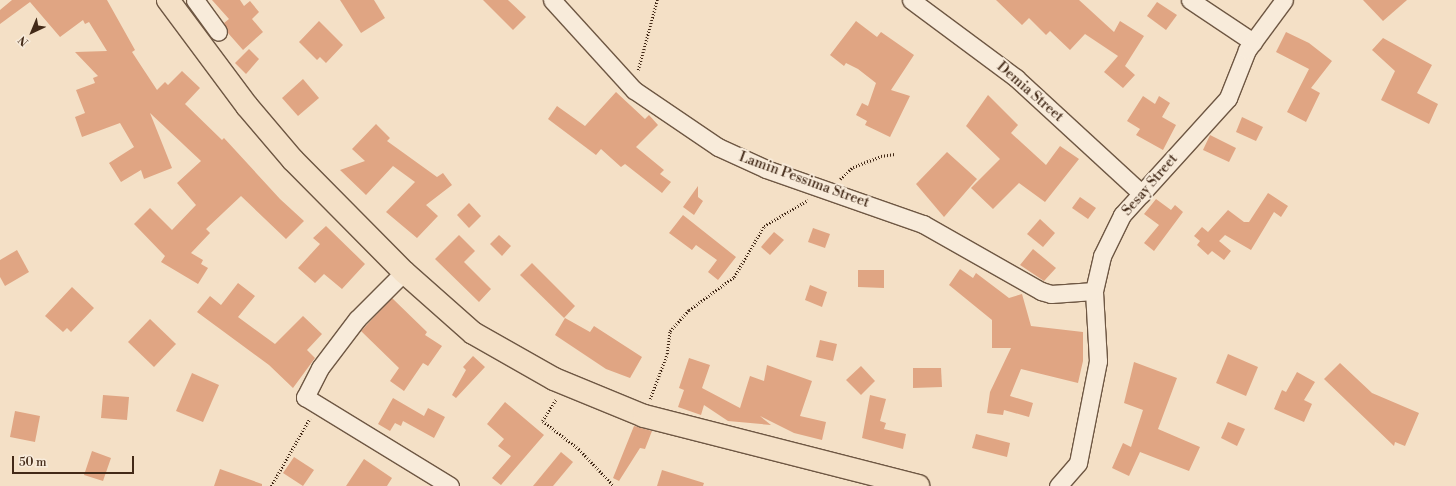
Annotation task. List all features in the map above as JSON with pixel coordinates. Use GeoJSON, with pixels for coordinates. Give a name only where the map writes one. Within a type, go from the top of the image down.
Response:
{"type":"FeatureCollection","features":[{"type":"Feature","properties":{"kind":"main road"},"geometry":{"type":"LineString","coordinates":[[168,0],[247,106],[293,160],[404,272],[473,332],[554,379],[644,416],[693,431],[918,486]]}},
{"type":"Feature","properties":{"kind":"street"},"geometry":{"type":"LineString","coordinates":[[195,0],[218,32]]}},
{"type":"Feature","properties":{"kind":"street","name":"Lamin Pessima Street"},"geometry":{"type":"LineString","coordinates":[[552,0],[634,90],[718,147],[766,169],[828,188],[923,224],[1041,291],[1050,294],[1094,291]]}},
{"type":"Feature","properties":{"kind":"street","name":"Demia Street"},"geometry":{"type":"LineString","coordinates":[[911,0],[1016,78],[1142,194]]}},
{"type":"Feature","properties":{"kind":"street"},"geometry":{"type":"LineString","coordinates":[[1190,0],[1252,42]]}},
{"type":"Feature","properties":{"kind":"street","name":"Sesay Street"},"geometry":{"type":"LineString","coordinates":[[1058,486],[1078,463],[1098,361],[1094,291],[1102,256],[1122,216],[1228,98],[1252,42],[1284,0]]}},
{"type":"Feature","properties":{"kind":"street"},"geometry":{"type":"LineString","coordinates":[[404,272],[357,319],[320,368],[306,397],[450,486]]}},
{"type":"Feature","properties":{"kind":"path"},"geometry":{"type":"LineString","coordinates":[[634,90],[657,0]]}},
{"type":"Feature","properties":{"kind":"path"},"geometry":{"type":"LineString","coordinates":[[644,416],[666,354],[670,331],[688,310],[734,277],[764,226],[828,188],[853,167],[881,156],[895,154]]}},
{"type":"Feature","properties":{"kind":"path"},"geometry":{"type":"LineString","coordinates":[[554,379],[560,393],[543,421],[579,449],[614,486]]}},
{"type":"Feature","properties":{"kind":"path"},"geometry":{"type":"LineString","coordinates":[[271,486],[311,418],[306,397]]}},
{"type":"Feature","properties":{"kind":"building"},"geometry":{"type":"Polygon","coordinates":[[[12,0],[107,0],[135,50],[132,52],[157,90],[165,82],[168,85],[182,71],[200,88],[185,104],[222,140],[224,138],[280,199],[304,221],[286,239],[241,196],[206,229],[210,233],[191,253],[203,260],[201,264],[208,268],[198,284],[161,262],[165,256],[134,224],[150,208],[172,230],[196,205],[177,183],[201,161],[150,113],[172,168],[144,179],[141,170],[121,182],[109,163],[134,147],[120,123],[82,137],[75,117],[85,113],[76,90],[95,83],[93,78],[98,76],[75,52],[107,51],[89,22],[85,24],[83,20],[60,37],[30,2],[0,24],[0,10],[12,0]]]}},
{"type":"Feature","properties":{"kind":"building"},"geometry":{"type":"Polygon","coordinates":[[[212,0],[240,0],[244,6],[250,1],[259,12],[252,19],[263,32],[243,50],[228,33],[224,23],[229,19],[212,0]]]}},
{"type":"Feature","properties":{"kind":"building"},"geometry":{"type":"Polygon","coordinates":[[[340,0],[374,0],[385,18],[361,33],[340,0]]]}},
{"type":"Feature","properties":{"kind":"building"},"geometry":{"type":"Polygon","coordinates":[[[483,0],[508,0],[526,17],[513,30],[483,0]]]}},
{"type":"Feature","properties":{"kind":"building"},"geometry":{"type":"Polygon","coordinates":[[[996,0],[1079,0],[1114,32],[1120,21],[1144,36],[1125,66],[1135,75],[1123,88],[1104,72],[1118,56],[1085,34],[1070,50],[1050,31],[1046,35],[1029,18],[1022,25],[996,0]]]}},
{"type":"Feature","properties":{"kind":"building"},"geometry":{"type":"Polygon","coordinates":[[[1363,0],[1407,0],[1383,21],[1363,0]]]}},
{"type":"Feature","properties":{"kind":"building"},"geometry":{"type":"Polygon","coordinates":[[[1157,2],[1177,15],[1166,30],[1147,16],[1157,2]]]}},
{"type":"Feature","properties":{"kind":"building"},"geometry":{"type":"Polygon","coordinates":[[[319,21],[343,45],[326,63],[320,57],[317,60],[299,42],[319,21]]]}},
{"type":"Feature","properties":{"kind":"building"},"geometry":{"type":"Polygon","coordinates":[[[856,21],[877,37],[881,32],[914,55],[891,90],[910,96],[890,137],[865,125],[867,121],[856,115],[862,103],[868,106],[876,83],[858,69],[846,63],[844,66],[830,55],[856,21]]]}},
{"type":"Feature","properties":{"kind":"building"},"geometry":{"type":"Polygon","coordinates":[[[1286,32],[1309,43],[1332,61],[1311,88],[1320,93],[1306,122],[1287,112],[1309,69],[1276,52],[1286,32]]]}},
{"type":"Feature","properties":{"kind":"building"},"geometry":{"type":"Polygon","coordinates":[[[1383,38],[1432,65],[1417,93],[1438,104],[1429,124],[1381,100],[1395,71],[1372,50],[1383,38]]]}},
{"type":"Feature","properties":{"kind":"building"},"geometry":{"type":"Polygon","coordinates":[[[249,49],[259,59],[246,74],[235,63],[249,49]]]}},
{"type":"Feature","properties":{"kind":"building"},"geometry":{"type":"Polygon","coordinates":[[[303,79],[319,98],[298,116],[282,98],[303,79]]]}},
{"type":"Feature","properties":{"kind":"building"},"geometry":{"type":"Polygon","coordinates":[[[616,92],[645,119],[649,115],[658,125],[636,147],[664,170],[660,174],[671,182],[662,193],[625,164],[621,167],[601,149],[596,155],[548,119],[557,106],[585,126],[616,92]]]}},
{"type":"Feature","properties":{"kind":"building"},"geometry":{"type":"Polygon","coordinates":[[[988,95],[1018,125],[1011,133],[1046,165],[1060,146],[1079,159],[1045,202],[1019,183],[993,209],[971,188],[1000,159],[966,126],[988,95]]]}},
{"type":"Feature","properties":{"kind":"building"},"geometry":{"type":"Polygon","coordinates":[[[1143,96],[1155,104],[1159,96],[1170,103],[1162,117],[1176,125],[1163,150],[1136,135],[1140,129],[1127,121],[1143,96]]]}},
{"type":"Feature","properties":{"kind":"building"},"geometry":{"type":"Polygon","coordinates":[[[1242,117],[1263,127],[1256,141],[1236,132],[1242,117]]]}},
{"type":"Feature","properties":{"kind":"building"},"geometry":{"type":"Polygon","coordinates":[[[376,124],[390,138],[387,141],[437,177],[443,173],[452,185],[426,205],[438,216],[417,238],[386,212],[415,182],[393,166],[366,195],[340,170],[365,161],[352,149],[376,124]]]}},
{"type":"Feature","properties":{"kind":"building"},"geometry":{"type":"Polygon","coordinates":[[[1210,135],[1236,148],[1229,162],[1203,150],[1210,135]]]}},
{"type":"Feature","properties":{"kind":"building"},"geometry":{"type":"Polygon","coordinates":[[[947,152],[977,179],[944,217],[916,184],[947,152]]]}},
{"type":"Feature","properties":{"kind":"building"},"geometry":{"type":"Polygon","coordinates":[[[698,186],[698,197],[703,201],[694,215],[683,207],[698,186]]]}},
{"type":"Feature","properties":{"kind":"building"},"geometry":{"type":"Polygon","coordinates":[[[1268,193],[1288,206],[1281,217],[1274,212],[1251,250],[1225,235],[1219,241],[1231,251],[1224,260],[1212,251],[1208,255],[1197,245],[1200,241],[1194,236],[1202,227],[1208,232],[1228,210],[1244,222],[1249,222],[1268,193]]]}},
{"type":"Feature","properties":{"kind":"building"},"geometry":{"type":"Polygon","coordinates":[[[1080,197],[1096,208],[1088,219],[1072,208],[1080,197]]]}},
{"type":"Feature","properties":{"kind":"building"},"geometry":{"type":"Polygon","coordinates":[[[1156,199],[1171,210],[1175,205],[1183,212],[1154,251],[1144,243],[1159,225],[1144,214],[1156,199]]]}},
{"type":"Feature","properties":{"kind":"building"},"geometry":{"type":"Polygon","coordinates":[[[469,203],[481,216],[469,228],[457,215],[469,203]]]}},
{"type":"Feature","properties":{"kind":"building"},"geometry":{"type":"Polygon","coordinates":[[[683,215],[736,257],[718,280],[708,272],[717,260],[696,245],[692,250],[669,233],[683,215]]]}},
{"type":"Feature","properties":{"kind":"building"},"geometry":{"type":"Polygon","coordinates":[[[1040,219],[1055,233],[1043,247],[1027,234],[1040,219]]]}},
{"type":"Feature","properties":{"kind":"building"},"geometry":{"type":"Polygon","coordinates":[[[326,226],[365,264],[342,289],[324,274],[315,283],[298,268],[320,244],[313,238],[326,226]]]}},
{"type":"Feature","properties":{"kind":"building"},"geometry":{"type":"Polygon","coordinates":[[[813,228],[830,234],[825,248],[808,242],[813,228]]]}},
{"type":"Feature","properties":{"kind":"building"},"geometry":{"type":"Polygon","coordinates":[[[774,232],[784,240],[770,255],[761,247],[774,232]]]}},
{"type":"Feature","properties":{"kind":"building"},"geometry":{"type":"Polygon","coordinates":[[[459,235],[475,251],[464,262],[491,289],[479,302],[435,259],[459,235]]]}},
{"type":"Feature","properties":{"kind":"building"},"geometry":{"type":"Polygon","coordinates":[[[499,235],[511,246],[502,256],[490,244],[499,235]]]}},
{"type":"Feature","properties":{"kind":"building"},"geometry":{"type":"Polygon","coordinates":[[[1033,249],[1056,268],[1044,281],[1020,265],[1033,249]]]}},
{"type":"Feature","properties":{"kind":"building"},"geometry":{"type":"Polygon","coordinates":[[[17,250],[29,272],[5,286],[0,277],[0,260],[17,250]]]}},
{"type":"Feature","properties":{"kind":"building"},"geometry":{"type":"Polygon","coordinates":[[[532,263],[575,306],[564,318],[520,275],[532,263]]]}},
{"type":"Feature","properties":{"kind":"building"},"geometry":{"type":"Polygon","coordinates":[[[960,269],[973,278],[976,273],[1009,298],[1022,294],[1031,326],[1083,332],[1083,361],[1078,383],[1021,369],[1010,396],[1033,403],[1029,417],[1004,410],[1003,415],[987,413],[990,392],[1011,348],[992,348],[992,320],[949,285],[960,269]]]}},
{"type":"Feature","properties":{"kind":"building"},"geometry":{"type":"Polygon","coordinates":[[[858,270],[884,270],[884,288],[858,287],[858,270]]]}},
{"type":"Feature","properties":{"kind":"building"},"geometry":{"type":"Polygon","coordinates":[[[238,283],[255,296],[238,317],[275,344],[303,316],[322,334],[307,350],[315,358],[293,388],[269,365],[197,312],[210,296],[221,305],[238,283]]]}},
{"type":"Feature","properties":{"kind":"building"},"geometry":{"type":"Polygon","coordinates":[[[810,285],[827,292],[822,307],[805,300],[810,285]]]}},
{"type":"Feature","properties":{"kind":"building"},"geometry":{"type":"Polygon","coordinates":[[[72,287],[94,308],[71,332],[67,328],[63,332],[45,316],[72,287]]]}},
{"type":"Feature","properties":{"kind":"building"},"geometry":{"type":"Polygon","coordinates":[[[392,298],[427,332],[425,335],[442,346],[428,366],[423,363],[404,391],[390,381],[399,368],[361,331],[392,298]]]}},
{"type":"Feature","properties":{"kind":"building"},"geometry":{"type":"Polygon","coordinates":[[[565,318],[590,332],[594,326],[642,357],[630,378],[606,369],[555,335],[565,318]]]}},
{"type":"Feature","properties":{"kind":"building"},"geometry":{"type":"Polygon","coordinates":[[[150,319],[176,344],[154,367],[128,342],[150,319]]]}},
{"type":"Feature","properties":{"kind":"building"},"geometry":{"type":"Polygon","coordinates":[[[820,340],[837,344],[833,361],[816,357],[820,340]]]}},
{"type":"Feature","properties":{"kind":"building"},"geometry":{"type":"Polygon","coordinates":[[[1228,354],[1258,367],[1246,396],[1216,383],[1228,354]]]}},
{"type":"Feature","properties":{"kind":"building"},"geometry":{"type":"Polygon","coordinates":[[[473,356],[485,367],[456,398],[452,395],[466,370],[463,367],[473,356]]]}},
{"type":"Feature","properties":{"kind":"building"},"geometry":{"type":"Polygon","coordinates":[[[689,358],[710,365],[702,388],[740,408],[750,376],[764,381],[767,365],[812,381],[800,416],[826,422],[822,440],[794,433],[760,416],[771,425],[728,421],[704,405],[701,415],[678,407],[684,390],[679,388],[689,358]]]}},
{"type":"Feature","properties":{"kind":"building"},"geometry":{"type":"Polygon","coordinates":[[[1134,362],[1177,378],[1158,429],[1200,447],[1189,471],[1140,452],[1129,476],[1112,468],[1123,443],[1131,447],[1143,410],[1124,403],[1134,362]]]}},
{"type":"Feature","properties":{"kind":"building"},"geometry":{"type":"Polygon","coordinates":[[[1340,363],[1372,393],[1419,413],[1405,446],[1395,442],[1394,446],[1324,379],[1340,363]]]}},
{"type":"Feature","properties":{"kind":"building"},"geometry":{"type":"Polygon","coordinates":[[[861,366],[875,381],[861,395],[846,380],[861,366]]]}},
{"type":"Feature","properties":{"kind":"building"},"geometry":{"type":"Polygon","coordinates":[[[913,368],[941,368],[942,387],[913,388],[913,368]]]}},
{"type":"Feature","properties":{"kind":"building"},"geometry":{"type":"Polygon","coordinates":[[[1297,372],[1315,382],[1304,400],[1312,404],[1304,422],[1274,409],[1282,390],[1286,392],[1297,372]]]}},
{"type":"Feature","properties":{"kind":"building"},"geometry":{"type":"Polygon","coordinates":[[[192,373],[219,385],[203,422],[176,411],[192,373]]]}},
{"type":"Feature","properties":{"kind":"building"},"geometry":{"type":"Polygon","coordinates":[[[103,395],[129,397],[127,420],[101,418],[103,395]]]}},
{"type":"Feature","properties":{"kind":"building"},"geometry":{"type":"Polygon","coordinates":[[[870,395],[886,399],[880,421],[886,423],[884,429],[906,434],[903,449],[862,438],[870,395]]]}},
{"type":"Feature","properties":{"kind":"building"},"geometry":{"type":"Polygon","coordinates":[[[393,398],[424,416],[428,408],[445,417],[434,438],[403,421],[401,426],[395,423],[390,431],[378,424],[393,398]]]}},
{"type":"Feature","properties":{"kind":"building"},"geometry":{"type":"Polygon","coordinates":[[[505,402],[544,435],[501,485],[492,478],[511,456],[498,446],[504,439],[487,424],[505,402]]]}},
{"type":"Feature","properties":{"kind":"building"},"geometry":{"type":"Polygon","coordinates":[[[15,411],[40,416],[35,442],[10,437],[15,411]]]}},
{"type":"Feature","properties":{"kind":"building"},"geometry":{"type":"Polygon","coordinates":[[[1228,422],[1245,429],[1237,446],[1221,438],[1228,422]]]}},
{"type":"Feature","properties":{"kind":"building"},"geometry":{"type":"Polygon","coordinates":[[[634,426],[652,431],[645,449],[640,448],[619,481],[613,478],[634,426]]]}},
{"type":"Feature","properties":{"kind":"building"},"geometry":{"type":"Polygon","coordinates":[[[976,434],[1010,443],[1007,457],[972,448],[976,434]]]}},
{"type":"Feature","properties":{"kind":"building"},"geometry":{"type":"Polygon","coordinates":[[[92,451],[111,458],[103,481],[84,475],[92,451]]]}},
{"type":"Feature","properties":{"kind":"building"},"geometry":{"type":"Polygon","coordinates":[[[561,452],[573,462],[553,486],[533,486],[561,452]]]}},
{"type":"Feature","properties":{"kind":"building"},"geometry":{"type":"Polygon","coordinates":[[[294,457],[314,470],[303,486],[283,473],[294,457]]]}},
{"type":"Feature","properties":{"kind":"building"},"geometry":{"type":"Polygon","coordinates":[[[364,459],[392,478],[387,486],[346,486],[364,459]]]}},
{"type":"Feature","properties":{"kind":"building"},"geometry":{"type":"Polygon","coordinates":[[[220,469],[262,484],[262,486],[214,486],[220,469]]]}},
{"type":"Feature","properties":{"kind":"building"},"geometry":{"type":"Polygon","coordinates":[[[662,470],[704,483],[703,486],[657,486],[662,470]]]}}]}
